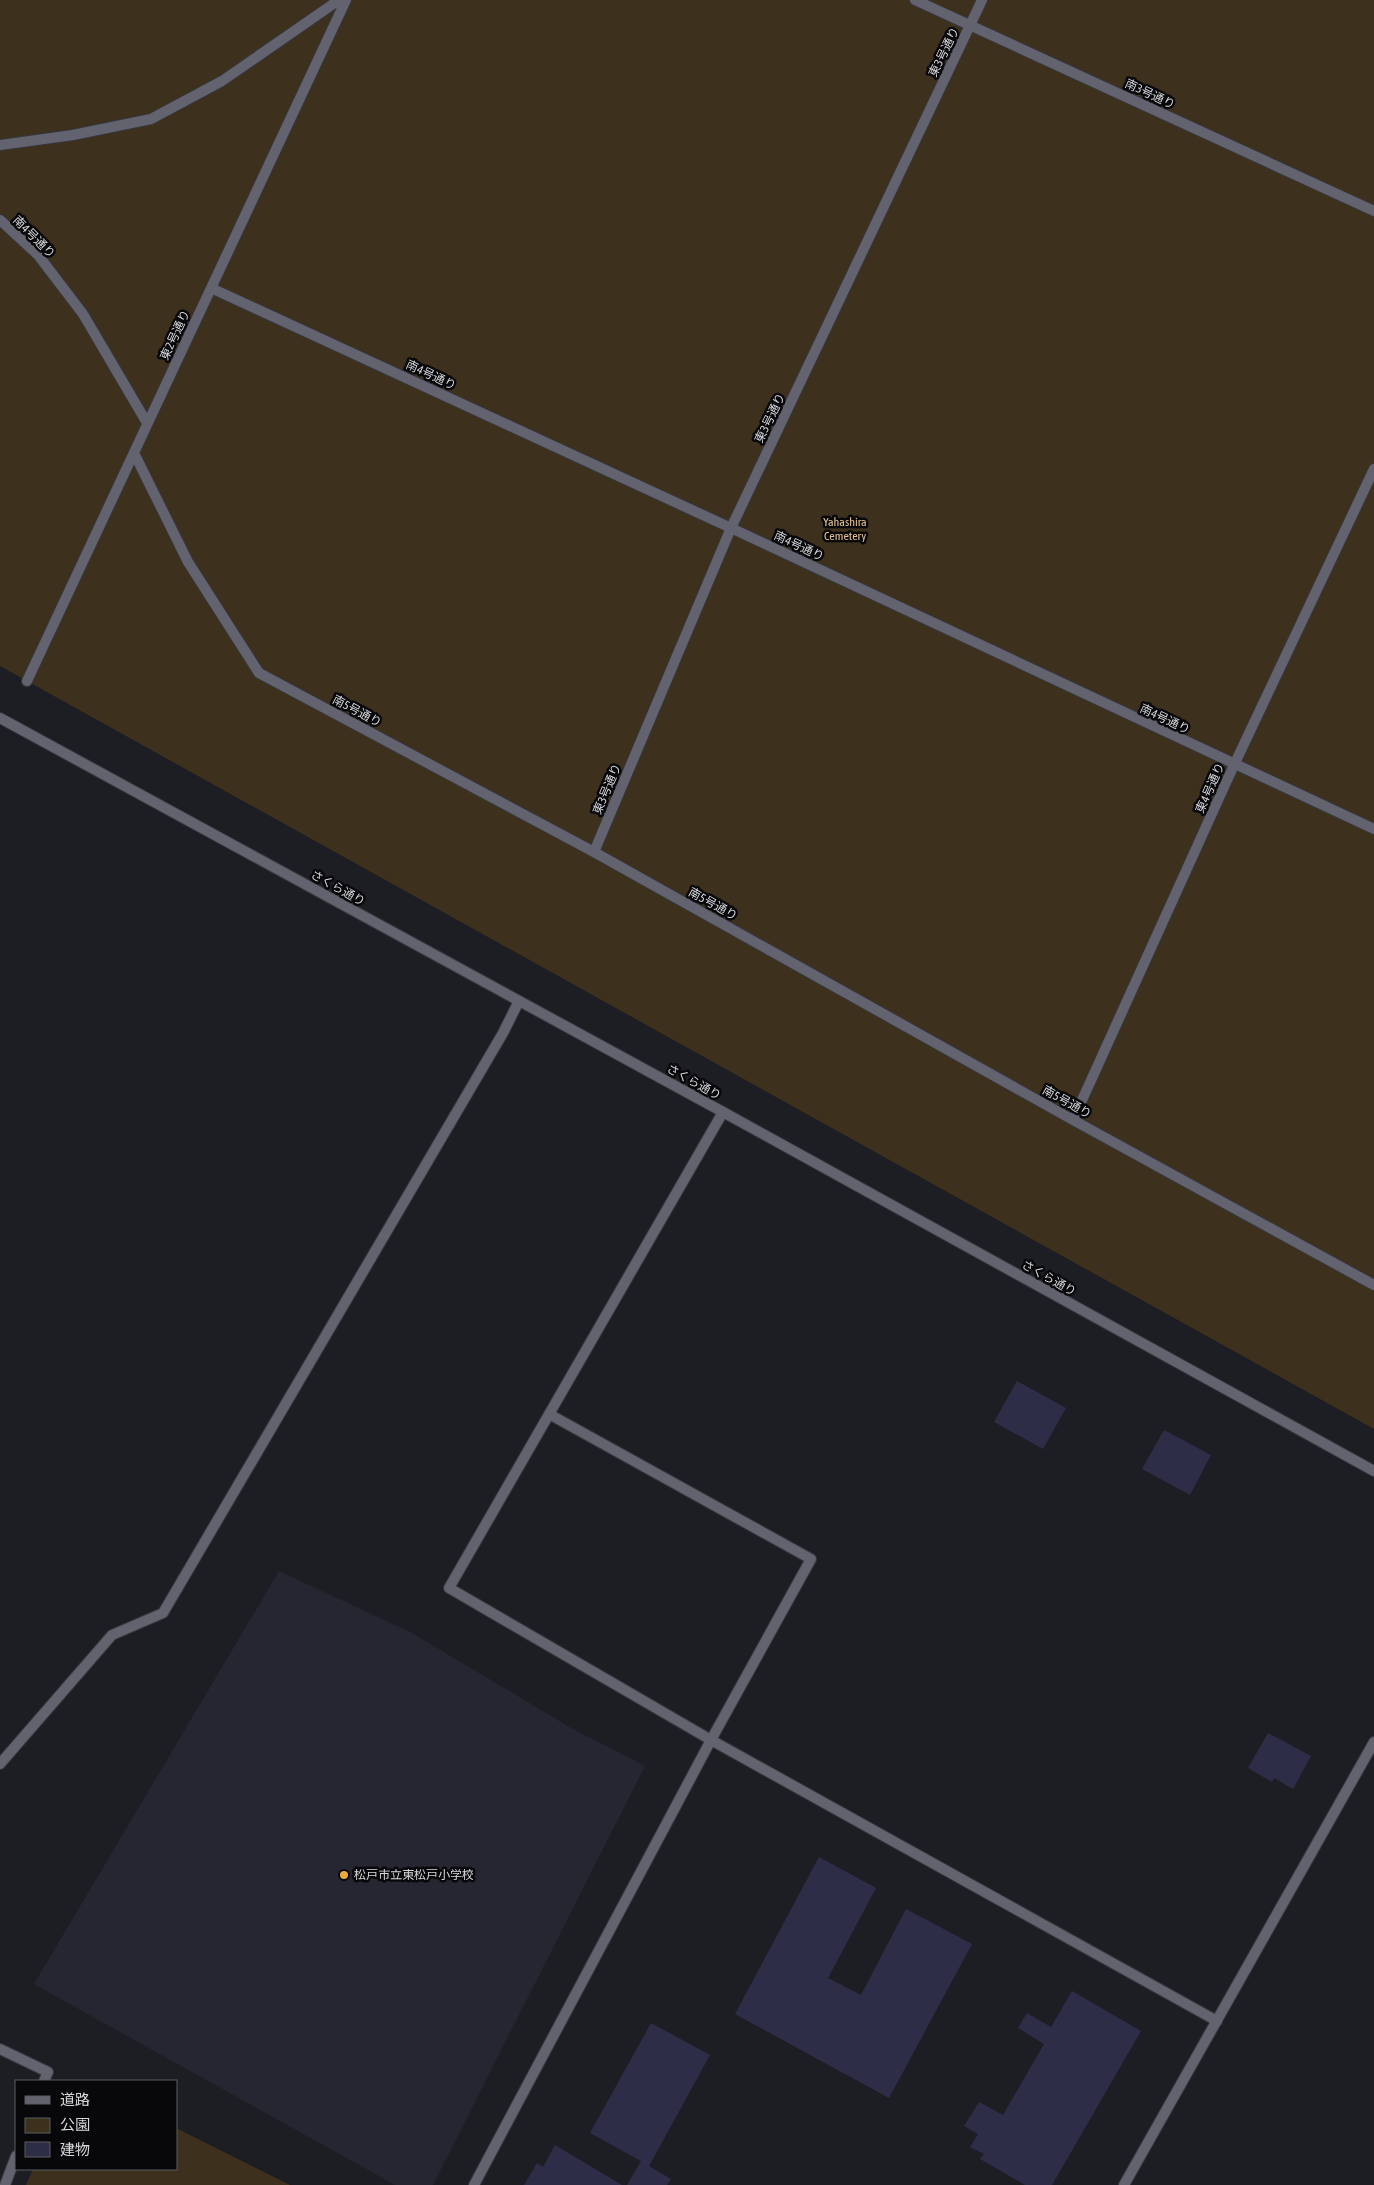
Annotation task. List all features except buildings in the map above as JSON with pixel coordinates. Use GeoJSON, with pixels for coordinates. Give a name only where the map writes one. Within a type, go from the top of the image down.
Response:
{"type":"FeatureCollection","features":[{"type":"Feature","properties":{"kind":"street"},"geometry":{"type":"LineString","coordinates":[[0,145],[73,135],[151,119],[222,82],[339,0]]}},
{"type":"Feature","properties":{"kind":"street","name":"東2号通り"},"geometry":{"type":"LineString","coordinates":[[27,681],[346,0]]}},
{"type":"Feature","properties":{"kind":"street","name":"南3号通り"},"geometry":{"type":"LineString","coordinates":[[915,0],[1374,210]]}},
{"type":"Feature","properties":{"kind":"street","name":"東3号通り"},"geometry":{"type":"LineString","coordinates":[[594,852],[731,528],[982,0]]}},
{"type":"Feature","properties":{"kind":"street","name":"南4号通り"},"geometry":{"type":"LineString","coordinates":[[0,220],[38,254],[83,314],[147,423]]}},
{"type":"Feature","properties":{"kind":"street","name":"南4号通り"},"geometry":{"type":"LineString","coordinates":[[211,288],[731,528],[1374,829]]}},
{"type":"Feature","properties":{"kind":"street","name":"南5号通り"},"geometry":{"type":"LineString","coordinates":[[134,453],[188,562],[259,673],[594,852],[1073,1120],[1374,1285]]}},
{"type":"Feature","properties":{"kind":"street","name":"東4号通り"},"geometry":{"type":"LineString","coordinates":[[1073,1120],[1234,765],[1374,469]]}},
{"type":"Feature","properties":{"kind":"street","name":"さくら通り"},"geometry":{"type":"LineString","coordinates":[[0,718],[723,1112],[1374,1472]]}},
{"type":"Feature","properties":{"kind":"street"},"geometry":{"type":"LineString","coordinates":[[0,1764],[112,1635],[163,1613],[503,1034],[519,1001]]}},
{"type":"Feature","properties":{"kind":"street"},"geometry":{"type":"LineString","coordinates":[[723,1112],[449,1588],[711,1740],[1217,2021]]}},
{"type":"Feature","properties":{"kind":"street"},"geometry":{"type":"LineString","coordinates":[[474,2185],[711,1740],[811,1559],[549,1414]]}},
{"type":"Feature","properties":{"kind":"street"},"geometry":{"type":"LineString","coordinates":[[1124,2185],[1374,1742]]}},
{"type":"Feature","properties":{"kind":"street"},"geometry":{"type":"LineString","coordinates":[[0,2049],[48,2072],[44,2080]]}},
{"type":"Feature","properties":{"kind":"street"},"geometry":{"type":"LineString","coordinates":[[6,2185],[15,2159]]}},
{"type":"Feature","properties":{"kind":"shaded area","name":"松戸市立東松戸小学校"},"geometry":{"type":"Polygon","coordinates":[[[279,1571],[412,1633],[571,1728],[645,1766],[433,2185],[395,2185],[34,1984],[279,1571]]]}},
{"type":"Feature","properties":{"kind":"green space","name":"Yahashira Cemetery"},"geometry":{"type":"Polygon","coordinates":[[[0,0],[1374,0],[1374,1429],[0,666],[0,0]]]}},
{"type":"Feature","properties":{"kind":"green space"},"geometry":{"type":"Polygon","coordinates":[[[178,2129],[290,2185],[26,2185],[33,2170],[178,2170],[178,2129]]]}},
{"type":"Feature","properties":{"kind":"place","name":"松戸市立東松戸小学校"},"geometry":{"type":"Point","coordinates":[344,1875]}}]}
